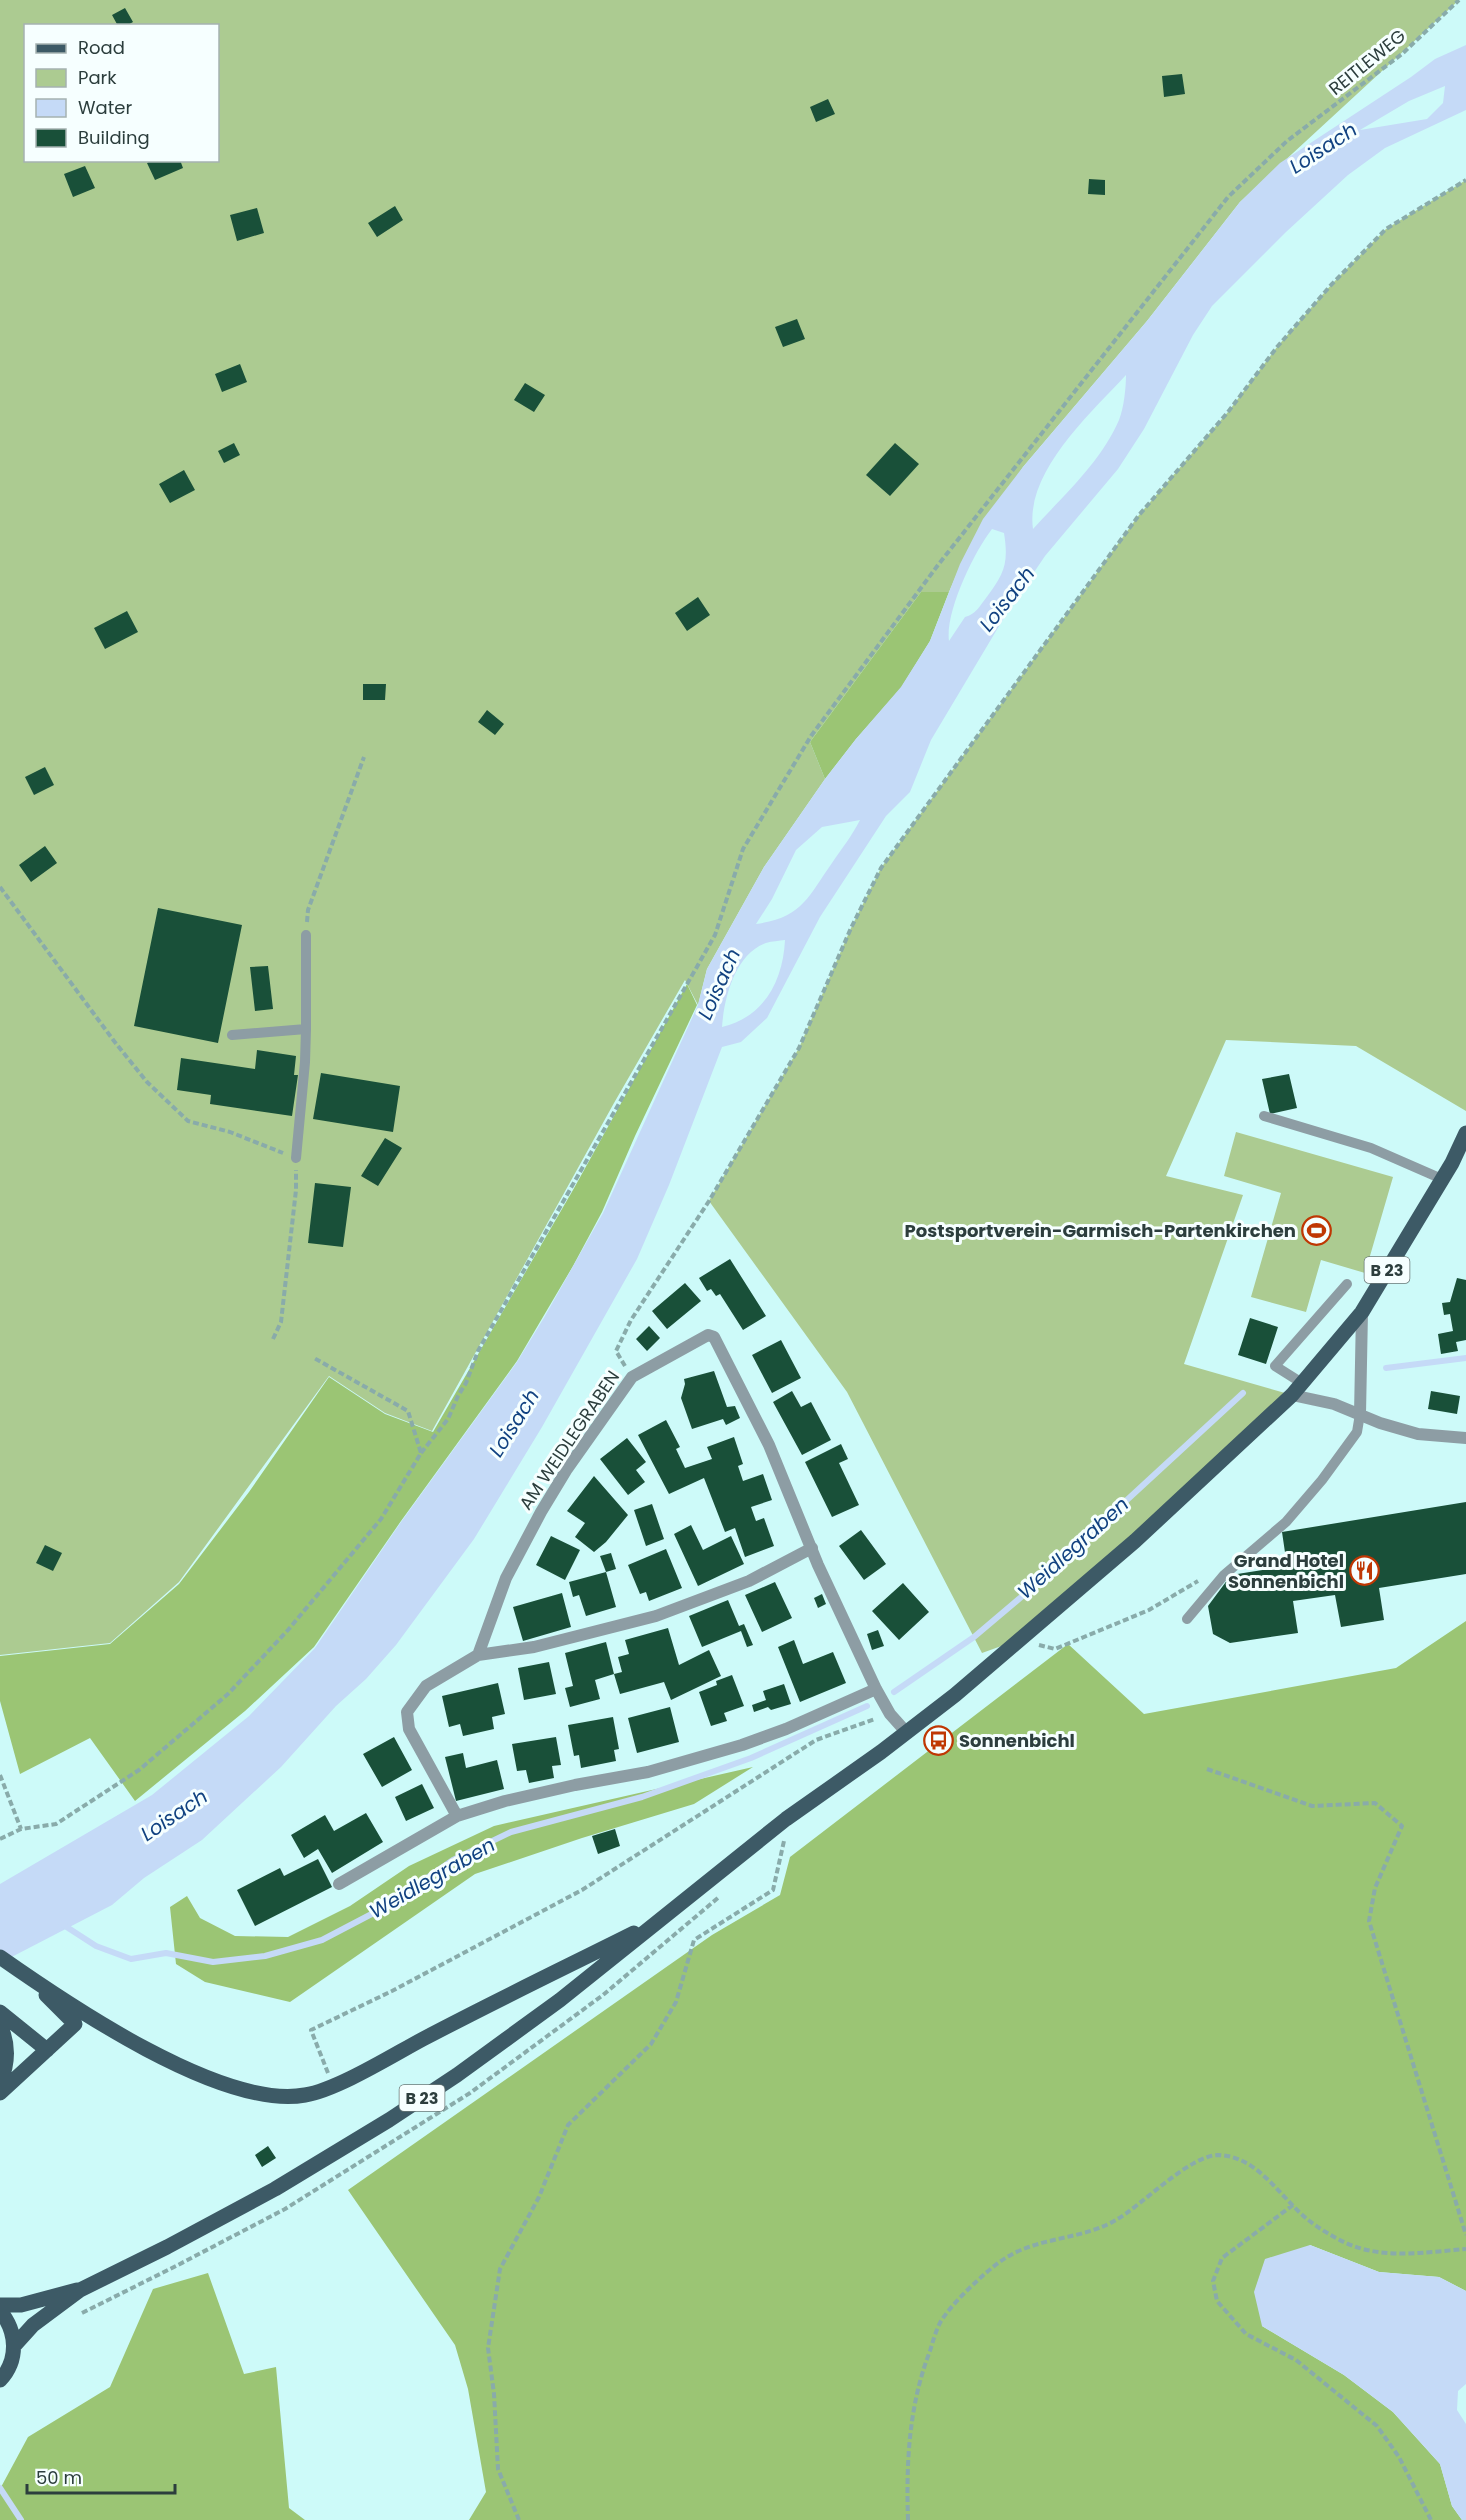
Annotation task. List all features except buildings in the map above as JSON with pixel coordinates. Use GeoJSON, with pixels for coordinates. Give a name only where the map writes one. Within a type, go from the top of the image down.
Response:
{"type":"FeatureCollection","features":[{"type":"Feature","properties":{"kind":"main road","name":"B 23"},"geometry":{"type":"LineString","coordinates":[[14,2346],[33,2325],[80,2290],[266,2194],[389,2121],[560,2000],[786,1820],[907,1733],[1021,1639],[1135,1541],[1297,1389],[1362,1312],[1442,1179],[1466,1133]]}},
{"type":"Feature","properties":{"kind":"main road","name":"B 23"},"geometry":{"type":"LineString","coordinates":[[0,1956],[107,2026],[173,2064],[219,2082],[256,2092],[286,2096],[305,2095],[332,2085],[658,1922]]}},
{"type":"Feature","properties":{"kind":"main road","name":"B 23"},"geometry":{"type":"LineString","coordinates":[[17,1969],[75,2024],[47,2050]]}},
{"type":"Feature","properties":{"kind":"main road"},"geometry":{"type":"LineString","coordinates":[[0,2012],[47,2050],[0,2093]]}},
{"type":"Feature","properties":{"kind":"main road"},"geometry":{"type":"LineString","coordinates":[[0,2025],[7,2044],[4,2071],[0,2083]]}},
{"type":"Feature","properties":{"kind":"main road","name":"B 23"},"geometry":{"type":"LineString","coordinates":[[0,2305],[21,2305],[80,2290]]}},
{"type":"Feature","properties":{"kind":"main road"},"geometry":{"type":"LineString","coordinates":[[0,2311],[11,2327],[14,2346],[9,2368],[0,2380]]}},
{"type":"Feature","properties":{"kind":"street"},"geometry":{"type":"LineString","coordinates":[[1360,1414],[1362,1312]]}},
{"type":"Feature","properties":{"kind":"street","name":"AM WEIDLEGRABEN"},"geometry":{"type":"LineString","coordinates":[[478,1655],[506,1578],[541,1512],[567,1469],[632,1377],[708,1335],[714,1337],[769,1445],[812,1548],[876,1689],[890,1714],[907,1733]]}},
{"type":"Feature","properties":{"kind":"street"},"geometry":{"type":"LineString","coordinates":[[1297,1389],[1380,1423],[1418,1434],[1466,1438]]}},
{"type":"Feature","properties":{"kind":"street"},"geometry":{"type":"LineString","coordinates":[[457,1816],[409,1730],[407,1713],[426,1686],[478,1655],[534,1647],[656,1616],[749,1581],[812,1548]]}},
{"type":"Feature","properties":{"kind":"street"},"geometry":{"type":"LineString","coordinates":[[339,1884],[457,1816],[535,1794],[648,1772],[742,1745],[786,1729],[876,1689]]}},
{"type":"Feature","properties":{"kind":"lane"},"geometry":{"type":"LineString","coordinates":[[296,1158],[306,1062],[306,935]]}},
{"type":"Feature","properties":{"kind":"lane"},"geometry":{"type":"LineString","coordinates":[[232,1035],[306,1029]]}},
{"type":"Feature","properties":{"kind":"lane"},"geometry":{"type":"LineString","coordinates":[[1264,1116],[1371,1148],[1442,1179]]}},
{"type":"Feature","properties":{"kind":"lane"},"geometry":{"type":"LineString","coordinates":[[1297,1389],[1275,1366],[1347,1284]]}},
{"type":"Feature","properties":{"kind":"lane"},"geometry":{"type":"LineString","coordinates":[[1187,1618],[1224,1575],[1286,1522],[1322,1480],[1357,1432],[1360,1414]]}},
{"type":"Feature","properties":{"kind":"path","name":"REITLEWEG"},"geometry":{"type":"LineString","coordinates":[[21,1828],[56,1824],[139,1770],[228,1694],[288,1630],[381,1519],[421,1453],[448,1419],[466,1383],[477,1351],[715,935],[743,849],[811,736],[945,556],[1228,197],[1287,141],[1402,54],[1459,0]]}},
{"type":"Feature","properties":{"kind":"path"},"geometry":{"type":"LineString","coordinates":[[632,1377],[616,1351],[630,1320],[709,1201],[798,1048],[851,928],[881,868],[1139,515],[1228,412],[1277,347],[1331,285],[1386,229],[1466,180]]}},
{"type":"Feature","properties":{"kind":"path"},"geometry":{"type":"LineString","coordinates":[[306,935],[308,910],[364,757]]}},
{"type":"Feature","properties":{"kind":"path"},"geometry":{"type":"LineString","coordinates":[[0,887],[114,1041],[147,1082],[188,1121],[230,1132],[296,1158],[296,1190],[281,1322],[273,1339]]}},
{"type":"Feature","properties":{"kind":"path"},"geometry":{"type":"LineString","coordinates":[[314,1358],[408,1411],[421,1453]]}},
{"type":"Feature","properties":{"kind":"path"},"geometry":{"type":"LineString","coordinates":[[1021,1639],[1055,1649],[1149,1610],[1208,1575]]}},
{"type":"Feature","properties":{"kind":"path"},"geometry":{"type":"LineString","coordinates":[[332,2085],[311,2030],[392,1991],[582,1890],[816,1740],[890,1714]]}},
{"type":"Feature","properties":{"kind":"path"},"geometry":{"type":"LineString","coordinates":[[1207,1768],[1312,1806],[1375,1803],[1402,1826],[1375,1888],[1369,1921],[1466,2235]]}},
{"type":"Feature","properties":{"kind":"path"},"geometry":{"type":"LineString","coordinates":[[0,1775],[21,1828],[0,1839]]}},
{"type":"Feature","properties":{"kind":"path"},"geometry":{"type":"LineString","coordinates":[[519,2520],[498,2469],[494,2394],[488,2348],[500,2269],[539,2197],[568,2125],[651,2044],[671,2011],[676,2002],[694,1940],[773,1890],[785,1838],[786,1820]]}},
{"type":"Feature","properties":{"kind":"path"},"geometry":{"type":"LineString","coordinates":[[908,2520],[907,2465],[911,2425],[920,2376],[940,2323],[963,2294],[997,2263],[1023,2249],[1107,2226],[1132,2211],[1156,2188],[1194,2164],[1216,2155],[1243,2160],[1268,2179],[1308,2220],[1346,2243],[1376,2252],[1412,2254],[1466,2249]]}},
{"type":"Feature","properties":{"kind":"path"},"geometry":{"type":"LineString","coordinates":[[1293,2205],[1222,2258],[1213,2281],[1217,2301],[1246,2334],[1296,2360],[1377,2426],[1399,2457],[1431,2520]]}},
{"type":"Feature","properties":{"kind":"green space"},"geometry":{"type":"Polygon","coordinates":[[[0,0],[1459,0],[1240,202],[1147,321],[1023,467],[961,564],[949,592],[921,592],[810,742],[825,779],[764,867],[707,969],[698,1005],[685,980],[432,1431],[385,1413],[329,1376],[179,1582],[110,1643],[0,1655],[0,0]]]}},
{"type":"Feature","properties":{"kind":"green space"},"geometry":{"type":"Polygon","coordinates":[[[1466,180],[1466,1111],[1356,1046],[1226,1040],[1166,1176],[1243,1195],[1184,1364],[1292,1395],[1021,1639],[982,1653],[847,1392],[709,1201],[799,1048],[851,928],[881,868],[1139,515],[1228,412],[1277,347],[1331,285],[1386,229],[1466,180]]]}},
{"type":"Feature","properties":{"kind":"green space"},"geometry":{"type":"Polygon","coordinates":[[[921,592],[949,592],[930,641],[901,688],[856,739],[825,779],[810,742],[921,592]]]}},
{"type":"Feature","properties":{"kind":"green space"},"geometry":{"type":"Polygon","coordinates":[[[687,984],[697,1005],[602,1212],[573,1266],[517,1361],[401,1521],[314,1647],[245,1711],[135,1801],[90,1738],[20,1774],[0,1701],[0,1656],[110,1644],[179,1584],[249,1492],[329,1377],[385,1414],[433,1432],[573,1190],[687,984]]]}},
{"type":"Feature","properties":{"kind":"green space"},"geometry":{"type":"Polygon","coordinates":[[[1236,1132],[1393,1177],[1365,1273],[1321,1260],[1306,1312],[1251,1297],[1281,1193],[1224,1176],[1236,1132]]]}},
{"type":"Feature","properties":{"kind":"green space"},"geometry":{"type":"Polygon","coordinates":[[[1466,1621],[1466,2291],[1439,2277],[1379,2272],[1310,2245],[1262,2326],[1344,2375],[1393,2412],[1440,2464],[1452,2506],[1462,2520],[469,2520],[486,2492],[468,2389],[455,2345],[348,2190],[712,1935],[780,1895],[790,1857],[1068,1644],[1144,1714],[1396,1668],[1466,1621]]]}},
{"type":"Feature","properties":{"kind":"green space"},"geometry":{"type":"Polygon","coordinates":[[[753,1767],[694,1804],[475,1874],[290,2002],[205,1982],[176,1964],[170,1907],[187,1896],[200,1918],[235,1936],[288,1937],[350,1906],[409,1866],[494,1826],[753,1767]]]}},
{"type":"Feature","properties":{"kind":"green space"},"geometry":{"type":"Polygon","coordinates":[[[208,2273],[244,2374],[276,2367],[289,2508],[305,2520],[0,2520],[0,2489],[28,2437],[110,2387],[153,2289],[208,2273]]]}},
{"type":"Feature","properties":{"kind":"water","name":"Loisach"},"geometry":{"type":"Polygon","coordinates":[[[1466,45],[1466,110],[1385,148],[1348,175],[1286,232],[1212,306],[1193,335],[1144,429],[1118,469],[1045,556],[1008,611],[931,740],[910,792],[886,816],[820,917],[767,1018],[741,1042],[722,1047],[669,1185],[637,1259],[542,1427],[474,1539],[396,1645],[366,1679],[336,1706],[281,1767],[202,1840],[144,1878],[112,1905],[0,1963],[0,1884],[152,1795],[249,1716],[315,1648],[401,1522],[517,1362],[603,1213],[698,1005],[707,969],[764,867],[825,779],[901,687],[930,641],[960,564],[983,519],[1023,467],[1147,321],[1240,202],[1280,163],[1435,59],[1466,45]],[[1445,86],[1409,101],[1360,130],[1427,119],[1443,103],[1445,86]],[[1126,375],[1079,426],[1049,466],[1039,486],[1033,508],[1033,529],[1080,478],[1102,450],[1119,420],[1126,375]],[[992,529],[969,567],[956,599],[949,629],[949,641],[965,617],[975,612],[997,582],[1004,568],[1006,553],[1004,533],[992,529]],[[860,820],[822,827],[796,850],[772,899],[756,924],[784,917],[810,896],[860,820]],[[785,940],[766,943],[746,957],[733,978],[725,1003],[722,1027],[737,1022],[760,1006],[775,983],[785,940]]]}},
{"type":"Feature","properties":{"kind":"water"},"geometry":{"type":"Polygon","coordinates":[[[1310,2245],[1379,2272],[1439,2277],[1466,2291],[1466,2384],[1458,2391],[1457,2410],[1466,2424],[1466,2520],[1462,2520],[1452,2506],[1440,2464],[1393,2412],[1344,2375],[1262,2326],[1254,2292],[1265,2259],[1310,2245]]]}},
{"type":"Feature","properties":{"kind":"waterway","name":"Weidlegraben"},"geometry":{"type":"LineString","coordinates":[[1386,1368],[1466,1358]]}},
{"type":"Feature","properties":{"kind":"waterway","name":"Weidlegraben"},"geometry":{"type":"LineString","coordinates":[[894,1692],[974,1637],[1026,1593],[1243,1393]]}},
{"type":"Feature","properties":{"kind":"waterway","name":"Weidlegraben"},"geometry":{"type":"LineString","coordinates":[[62,1924],[96,1946],[131,1959],[166,1953],[213,1962],[265,1956],[322,1940],[385,1907],[453,1860],[511,1832],[642,1797],[751,1758],[867,1706]]}},
{"type":"Feature","properties":{"kind":"waterway"},"geometry":{"type":"LineString","coordinates":[[0,2488],[21,2520]]}},
{"type":"Feature","properties":{"kind":"place","name":"Postsportverein-Garmisch-Partenkirchen"},"geometry":{"type":"Point","coordinates":[1317,1230]}},
{"type":"Feature","properties":{"kind":"place","name":"Grand Hotel Sonnenbichl"},"geometry":{"type":"Point","coordinates":[1365,1570]}},
{"type":"Feature","properties":{"kind":"place","name":"Sonnenbichl"},"geometry":{"type":"Point","coordinates":[938,1740]}}]}
